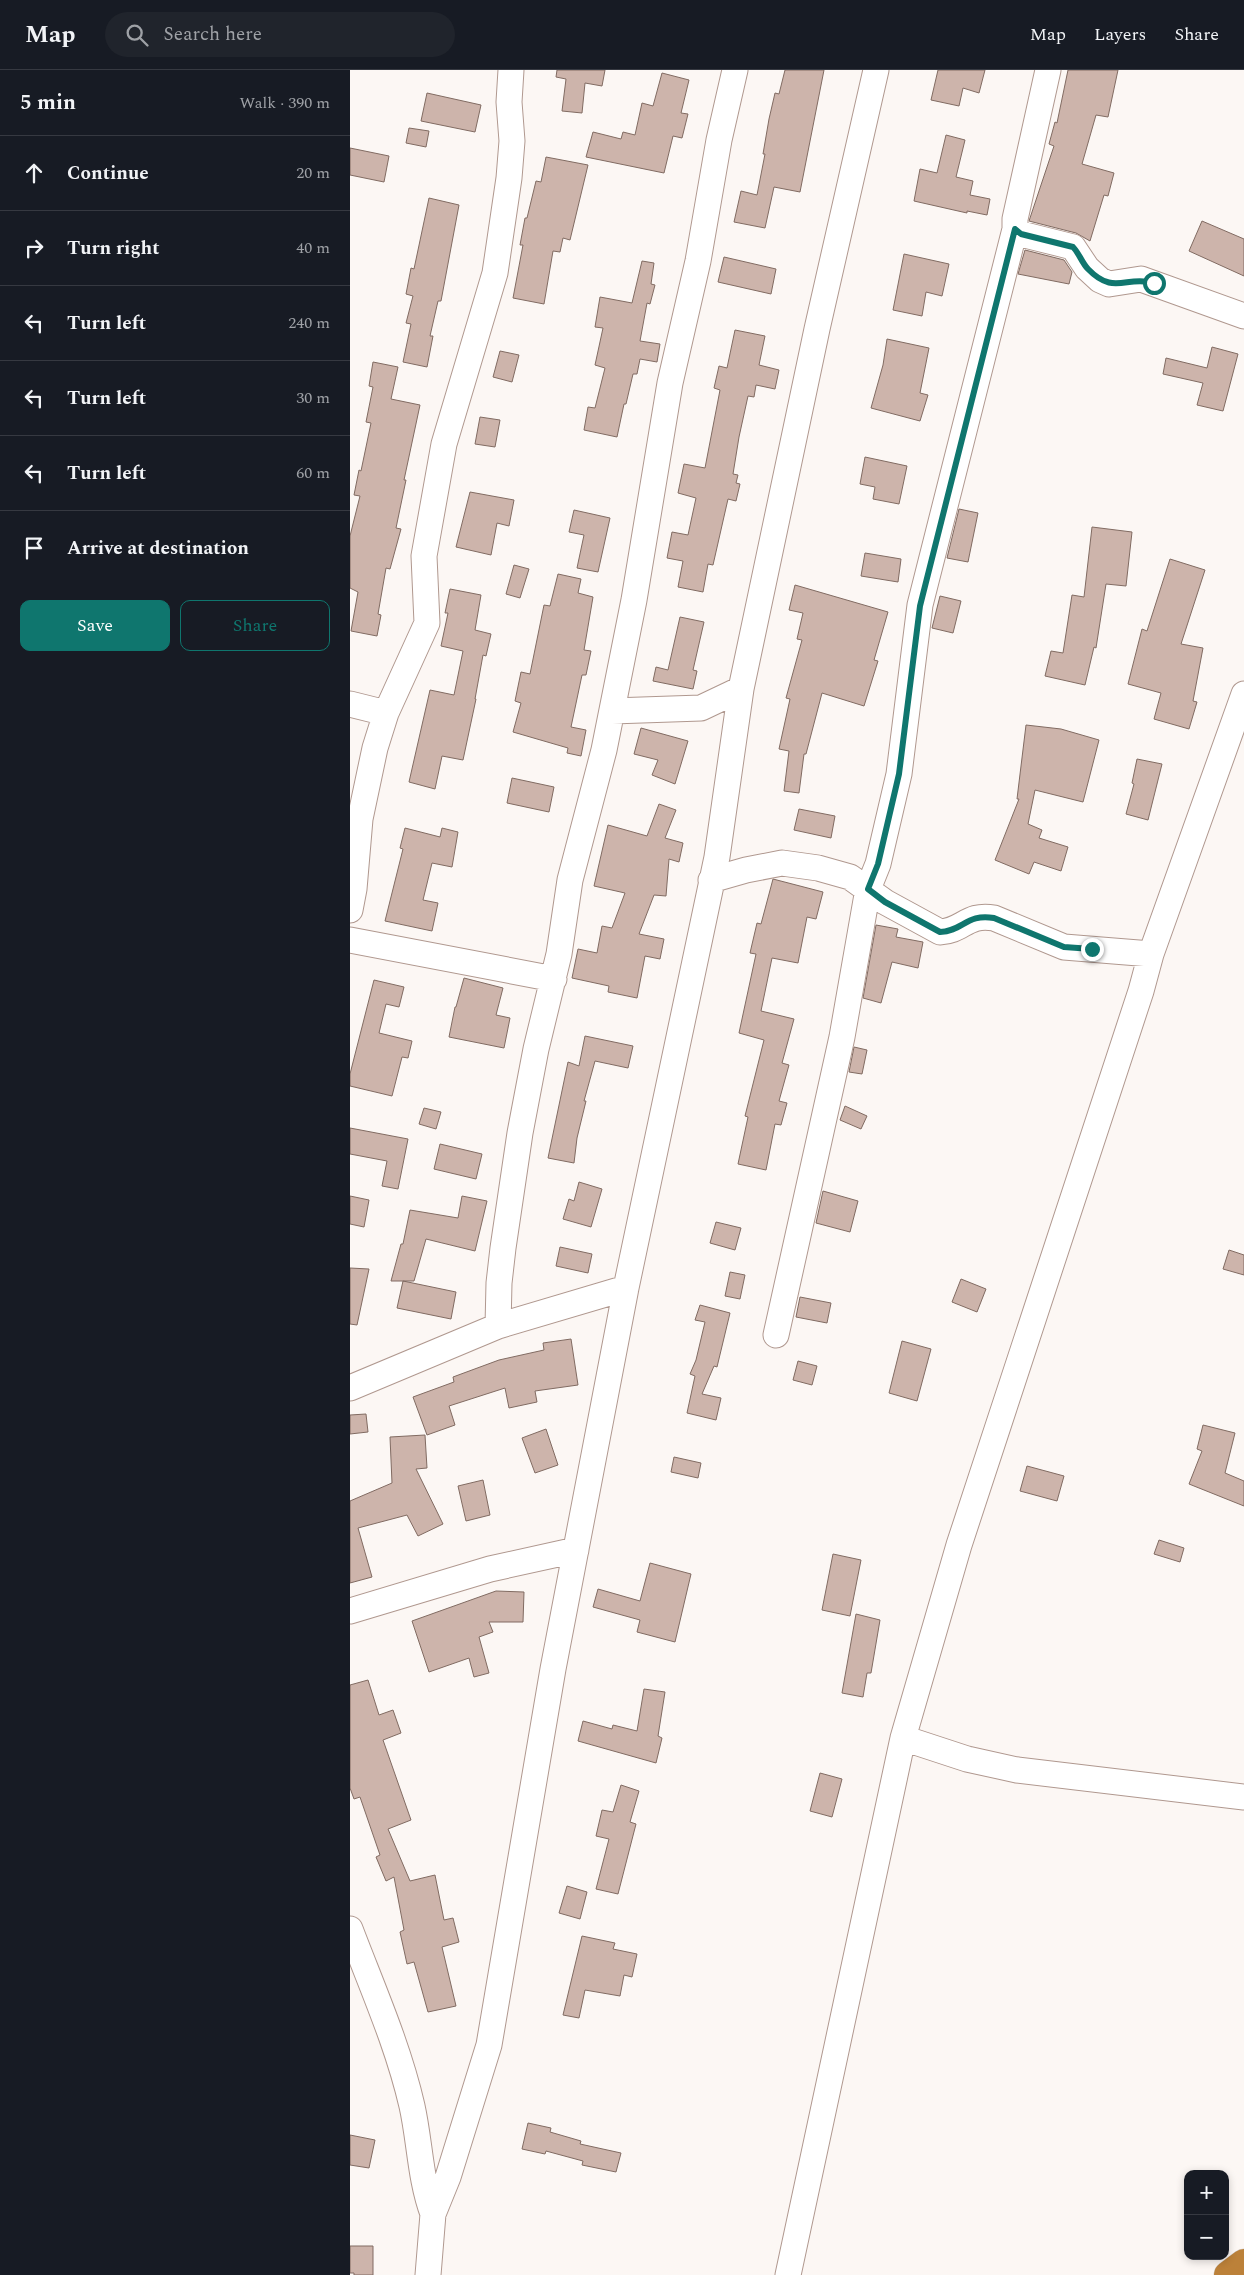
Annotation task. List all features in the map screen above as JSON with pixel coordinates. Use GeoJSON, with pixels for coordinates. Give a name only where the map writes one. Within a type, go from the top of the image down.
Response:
{"type":"FeatureCollection","features":[{"type":"Feature","properties":{"kind":"highway"},"geometry":{"type":"LineString","coordinates":[[1228,2275],[1244,2263]]}},
{"type":"Feature","properties":{"kind":"street"},"geometry":{"type":"LineString","coordinates":[[350,910],[354,890],[360,819],[375,748],[386,713],[427,623],[424,556],[437,494],[444,444],[495,273],[509,178],[512,141],[509,102],[511,70]]}},
{"type":"Feature","properties":{"kind":"street"},"geometry":{"type":"LineString","coordinates":[[498,1326],[499,1283],[520,1133],[536,1049],[554,979],[570,880],[604,750],[612,711],[634,600],[670,383],[698,261],[719,140],[735,70]]}},
{"type":"Feature","properties":{"kind":"street"},"geometry":{"type":"LineString","coordinates":[[428,2275],[433,2214],[448,2177],[489,2046],[553,1669],[626,1288],[717,857],[742,689],[817,329],[876,70]]}},
{"type":"Feature","properties":{"kind":"street"},"geometry":{"type":"LineString","coordinates":[[776,1335],[842,1037],[868,889],[878,864],[899,774],[920,606],[1015,229],[1015,219],[1048,70]]}},
{"type":"Feature","properties":{"kind":"street"},"geometry":{"type":"LineString","coordinates":[[1015,229],[1021,234],[1073,247],[1087,268],[1100,280],[1109,284],[1141,279],[1244,316]]}},
{"type":"Feature","properties":{"kind":"street"},"geometry":{"type":"LineString","coordinates":[[612,711],[701,708],[742,689]]}},
{"type":"Feature","properties":{"kind":"street"},"geometry":{"type":"LineString","coordinates":[[788,2275],[903,1738],[959,1545],[1142,991],[1151,954],[1237,727],[1244,694]]}},
{"type":"Feature","properties":{"kind":"street"},"geometry":{"type":"LineString","coordinates":[[350,704],[386,713]]}},
{"type":"Feature","properties":{"kind":"street"},"geometry":{"type":"LineString","coordinates":[[711,880],[746,870],[782,863],[818,868],[850,877],[885,902],[940,932],[950,931],[971,919],[982,916],[994,918],[1064,947],[1151,954]]}},
{"type":"Feature","properties":{"kind":"street"},"geometry":{"type":"LineString","coordinates":[[350,940],[554,979]]}},
{"type":"Feature","properties":{"kind":"street"},"geometry":{"type":"LineString","coordinates":[[350,1388],[498,1326],[626,1288]]}},
{"type":"Feature","properties":{"kind":"street"},"geometry":{"type":"LineString","coordinates":[[350,1612],[490,1569],[576,1550]]}},
{"type":"Feature","properties":{"kind":"street"},"geometry":{"type":"LineString","coordinates":[[903,1738],[967,1759],[1017,1770],[1244,1796]]}},
{"type":"Feature","properties":{"kind":"street"},"geometry":{"type":"LineString","coordinates":[[350,1929],[388,2028],[412,2106],[425,2193],[433,2214]]}},
{"type":"Feature","properties":{"kind":"building"},"geometry":{"type":"Polygon","coordinates":[[[557,70],[605,70],[602,86],[585,83],[582,113],[562,111],[566,79],[556,77],[557,70]]]}},
{"type":"Feature","properties":{"kind":"building"},"geometry":{"type":"Polygon","coordinates":[[[785,70],[824,70],[800,192],[774,187],[765,228],[734,222],[741,191],[757,195],[765,154],[763,154],[769,119],[775,93],[779,94],[785,70]]]}},
{"type":"Feature","properties":{"kind":"building"},"geometry":{"type":"Polygon","coordinates":[[[938,70],[985,70],[979,93],[963,88],[959,106],[931,100],[938,70]]]}},
{"type":"Feature","properties":{"kind":"building"},"geometry":{"type":"Polygon","coordinates":[[[1068,70],[1118,70],[1108,117],[1096,115],[1082,164],[1114,173],[1108,196],[1104,195],[1090,241],[1076,233],[1029,221],[1054,146],[1049,144],[1055,122],[1057,123],[1068,70]]]}},
{"type":"Feature","properties":{"kind":"building"},"geometry":{"type":"Polygon","coordinates":[[[662,73],[689,80],[681,113],[688,114],[682,138],[673,136],[664,173],[586,157],[593,132],[621,139],[623,132],[635,135],[642,103],[653,106],[662,73]]]}},
{"type":"Feature","properties":{"kind":"building"},"geometry":{"type":"Polygon","coordinates":[[[427,93],[481,105],[475,132],[421,121],[427,93]]]}},
{"type":"Feature","properties":{"kind":"building"},"geometry":{"type":"Polygon","coordinates":[[[409,128],[429,131],[426,147],[406,143],[409,128]]]}},
{"type":"Feature","properties":{"kind":"building"},"geometry":{"type":"Polygon","coordinates":[[[946,135],[965,140],[956,177],[973,181],[970,195],[990,199],[987,215],[967,211],[967,213],[914,201],[920,169],[937,173],[946,135]]]}},
{"type":"Feature","properties":{"kind":"building"},"geometry":{"type":"Polygon","coordinates":[[[350,148],[389,156],[384,182],[350,175],[350,148]]]}},
{"type":"Feature","properties":{"kind":"building"},"geometry":{"type":"Polygon","coordinates":[[[546,157],[588,165],[570,240],[563,238],[560,252],[553,251],[544,304],[513,298],[523,245],[520,245],[525,218],[527,218],[536,181],[541,182],[546,157]]]}},
{"type":"Feature","properties":{"kind":"building"},"geometry":{"type":"Polygon","coordinates":[[[429,198],[459,205],[441,301],[438,301],[430,336],[433,336],[427,367],[403,362],[411,324],[406,323],[413,296],[406,294],[411,268],[414,269],[429,198]]]}},
{"type":"Feature","properties":{"kind":"building"},"geometry":{"type":"Polygon","coordinates":[[[1202,221],[1244,239],[1244,276],[1189,251],[1202,221]]]}},
{"type":"Feature","properties":{"kind":"building"},"geometry":{"type":"Polygon","coordinates":[[[1025,250],[1064,260],[1072,272],[1069,284],[1018,274],[1025,250]]]}},
{"type":"Feature","properties":{"kind":"building"},"geometry":{"type":"Polygon","coordinates":[[[904,254],[949,264],[942,296],[926,292],[922,316],[893,310],[904,254]]]}},
{"type":"Feature","properties":{"kind":"building"},"geometry":{"type":"Polygon","coordinates":[[[724,257],[776,269],[771,294],[718,282],[724,257]]]}},
{"type":"Feature","properties":{"kind":"building"},"geometry":{"type":"Polygon","coordinates":[[[642,261],[654,263],[651,284],[655,285],[650,304],[647,303],[640,341],[660,344],[657,362],[640,359],[637,374],[633,374],[626,404],[624,404],[617,437],[584,430],[588,407],[595,408],[605,368],[595,365],[603,328],[595,327],[600,297],[632,303],[642,261]]]}},
{"type":"Feature","properties":{"kind":"building"},"geometry":{"type":"Polygon","coordinates":[[[735,330],[765,336],[759,365],[779,370],[775,389],[756,385],[754,397],[748,396],[733,474],[738,475],[736,483],[740,484],[736,501],[728,499],[713,565],[708,564],[703,592],[678,587],[683,561],[667,558],[672,532],[688,535],[696,498],[678,493],[684,464],[705,468],[720,390],[714,388],[719,366],[727,368],[735,330]]]}},
{"type":"Feature","properties":{"kind":"building"},"geometry":{"type":"Polygon","coordinates":[[[887,339],[929,348],[920,393],[928,395],[920,421],[871,408],[883,365],[887,339]]]}},
{"type":"Feature","properties":{"kind":"building"},"geometry":{"type":"Polygon","coordinates":[[[1212,347],[1238,354],[1223,411],[1197,405],[1203,383],[1163,374],[1166,358],[1207,368],[1212,347]]]}},
{"type":"Feature","properties":{"kind":"building"},"geometry":{"type":"Polygon","coordinates":[[[500,351],[519,355],[512,382],[493,377],[500,351]]]}},
{"type":"Feature","properties":{"kind":"building"},"geometry":{"type":"Polygon","coordinates":[[[373,362],[398,367],[391,399],[420,405],[396,528],[401,529],[390,569],[386,568],[378,614],[381,615],[377,636],[351,631],[358,592],[350,588],[350,536],[360,496],[354,495],[371,423],[366,422],[373,387],[369,386],[373,362]]]}},
{"type":"Feature","properties":{"kind":"building"},"geometry":{"type":"Polygon","coordinates":[[[480,417],[500,420],[495,447],[475,444],[480,417]]]}},
{"type":"Feature","properties":{"kind":"building"},"geometry":{"type":"Polygon","coordinates":[[[865,457],[907,466],[899,504],[873,499],[875,487],[860,484],[865,457]]]}},
{"type":"Feature","properties":{"kind":"building"},"geometry":{"type":"Polygon","coordinates":[[[470,492],[514,500],[509,526],[497,523],[491,555],[456,547],[470,492]]]}},
{"type":"Feature","properties":{"kind":"building"},"geometry":{"type":"Polygon","coordinates":[[[959,509],[978,513],[968,562],[947,558],[959,509]]]}},
{"type":"Feature","properties":{"kind":"building"},"geometry":{"type":"Polygon","coordinates":[[[574,510],[610,518],[598,572],[577,568],[584,535],[569,532],[574,510]]]}},
{"type":"Feature","properties":{"kind":"building"},"geometry":{"type":"Polygon","coordinates":[[[1092,527],[1132,532],[1126,586],[1106,584],[1096,648],[1094,647],[1085,685],[1045,676],[1051,651],[1063,653],[1072,595],[1084,597],[1092,527]]]}},
{"type":"Feature","properties":{"kind":"building"},"geometry":{"type":"Polygon","coordinates":[[[865,553],[901,559],[898,582],[861,576],[865,553]]]}},
{"type":"Feature","properties":{"kind":"building"},"geometry":{"type":"Polygon","coordinates":[[[1170,559],[1205,570],[1181,644],[1203,648],[1193,701],[1197,702],[1189,729],[1154,719],[1161,693],[1128,684],[1142,629],[1147,631],[1170,559]]]}},
{"type":"Feature","properties":{"kind":"building"},"geometry":{"type":"Polygon","coordinates":[[[514,565],[529,569],[520,598],[506,594],[514,565]]]}},
{"type":"Feature","properties":{"kind":"building"},"geometry":{"type":"Polygon","coordinates":[[[558,574],[581,579],[578,593],[593,597],[584,650],[591,651],[586,675],[582,675],[571,727],[586,730],[581,756],[567,753],[568,748],[513,732],[521,703],[515,701],[521,672],[530,674],[544,605],[550,606],[558,574]]]}},
{"type":"Feature","properties":{"kind":"building"},"geometry":{"type":"Polygon","coordinates":[[[795,585],[888,612],[874,660],[878,661],[864,706],[822,693],[806,754],[804,754],[799,793],[784,791],[789,751],[779,749],[790,699],[786,698],[802,640],[797,639],[803,613],[789,610],[795,585]]]}},
{"type":"Feature","properties":{"kind":"building"},"geometry":{"type":"Polygon","coordinates":[[[450,589],[481,595],[475,630],[491,634],[486,656],[483,655],[463,760],[442,756],[435,789],[409,782],[430,690],[454,695],[463,651],[441,646],[448,613],[445,613],[450,589]]]}},
{"type":"Feature","properties":{"kind":"building"},"geometry":{"type":"Polygon","coordinates":[[[940,596],[961,601],[953,633],[932,628],[940,596]]]}},
{"type":"Feature","properties":{"kind":"building"},"geometry":{"type":"Polygon","coordinates":[[[680,617],[704,622],[693,670],[697,671],[693,689],[653,681],[656,667],[668,670],[680,617]]]}},
{"type":"Feature","properties":{"kind":"building"},"geometry":{"type":"Polygon","coordinates":[[[1026,725],[1061,729],[1099,740],[1083,802],[1035,790],[1028,824],[1042,830],[1039,838],[1068,847],[1061,871],[1034,862],[1029,874],[995,860],[1019,799],[1017,799],[1026,725]]]}},
{"type":"Feature","properties":{"kind":"building"},"geometry":{"type":"Polygon","coordinates":[[[641,728],[688,741],[675,784],[652,775],[658,760],[634,754],[641,728]]]}},
{"type":"Feature","properties":{"kind":"building"},"geometry":{"type":"Polygon","coordinates":[[[1137,759],[1162,764],[1148,820],[1126,814],[1134,784],[1132,783],[1137,759]]]}},
{"type":"Feature","properties":{"kind":"building"},"geometry":{"type":"Polygon","coordinates":[[[512,778],[554,787],[549,812],[507,803],[512,778]]]}},
{"type":"Feature","properties":{"kind":"building"},"geometry":{"type":"Polygon","coordinates":[[[659,804],[676,810],[665,838],[683,843],[679,862],[669,859],[666,896],[654,895],[639,934],[664,939],[660,959],[645,956],[637,998],[608,992],[609,986],[572,978],[578,949],[597,953],[602,926],[612,928],[625,893],[594,886],[608,825],[647,836],[659,804]]]}},
{"type":"Feature","properties":{"kind":"building"},"geometry":{"type":"Polygon","coordinates":[[[799,809],[835,816],[831,838],[794,830],[799,809]]]}},
{"type":"Feature","properties":{"kind":"building"},"geometry":{"type":"Polygon","coordinates":[[[405,828],[440,837],[442,828],[458,832],[452,867],[432,863],[423,900],[438,903],[432,931],[385,921],[403,849],[400,848],[405,828]]]}},
{"type":"Feature","properties":{"kind":"building"},"geometry":{"type":"Polygon","coordinates":[[[773,879],[823,892],[816,919],[807,917],[798,963],[772,958],[761,1011],[794,1019],[782,1063],[789,1065],[779,1101],[787,1103],[781,1125],[775,1124],[766,1170],[738,1164],[748,1117],[745,1116],[764,1040],[739,1033],[756,954],[750,953],[757,923],[761,924],[773,879]]]}},
{"type":"Feature","properties":{"kind":"building"},"geometry":{"type":"Polygon","coordinates":[[[876,925],[898,929],[896,937],[923,942],[918,968],[892,962],[881,1003],[863,998],[876,925]]]}},
{"type":"Feature","properties":{"kind":"building"},"geometry":{"type":"Polygon","coordinates":[[[464,978],[503,988],[496,1015],[510,1018],[504,1048],[449,1037],[455,1007],[464,978]]]}},
{"type":"Feature","properties":{"kind":"building"},"geometry":{"type":"Polygon","coordinates":[[[374,980],[404,987],[399,1007],[386,1004],[379,1033],[412,1041],[408,1058],[402,1057],[392,1096],[350,1086],[350,1074],[374,980]]]}},
{"type":"Feature","properties":{"kind":"building"},"geometry":{"type":"Polygon","coordinates":[[[585,1036],[633,1046],[628,1068],[595,1061],[584,1101],[586,1101],[577,1138],[574,1163],[548,1158],[568,1062],[579,1066],[585,1036]]]}},
{"type":"Feature","properties":{"kind":"building"},"geometry":{"type":"Polygon","coordinates":[[[854,1047],[867,1050],[862,1074],[849,1072],[854,1047]]]}},
{"type":"Feature","properties":{"kind":"building"},"geometry":{"type":"Polygon","coordinates":[[[845,1106],[867,1116],[861,1129],[840,1120],[845,1106]]]}},
{"type":"Feature","properties":{"kind":"building"},"geometry":{"type":"Polygon","coordinates":[[[424,1108],[441,1112],[436,1129],[419,1124],[424,1108]]]}},
{"type":"Feature","properties":{"kind":"building"},"geometry":{"type":"Polygon","coordinates":[[[350,1128],[408,1139],[398,1189],[382,1186],[387,1161],[350,1154],[350,1128]]]}},
{"type":"Feature","properties":{"kind":"building"},"geometry":{"type":"Polygon","coordinates":[[[440,1144],[482,1154],[476,1179],[434,1169],[440,1144]]]}},
{"type":"Feature","properties":{"kind":"building"},"geometry":{"type":"Polygon","coordinates":[[[579,1182],[602,1189],[591,1227],[563,1219],[569,1199],[574,1201],[579,1182]]]}},
{"type":"Feature","properties":{"kind":"building"},"geometry":{"type":"Polygon","coordinates":[[[823,1191],[858,1201],[850,1232],[816,1223],[823,1191]]]}},
{"type":"Feature","properties":{"kind":"building"},"geometry":{"type":"Polygon","coordinates":[[[350,1196],[369,1200],[364,1227],[350,1224],[350,1196]]]}},
{"type":"Feature","properties":{"kind":"building"},"geometry":{"type":"Polygon","coordinates":[[[462,1196],[487,1201],[475,1251],[426,1239],[414,1281],[391,1281],[401,1244],[403,1244],[410,1210],[458,1218],[462,1196]]]}},
{"type":"Feature","properties":{"kind":"building"},"geometry":{"type":"Polygon","coordinates":[[[716,1222],[741,1228],[735,1250],[710,1243],[716,1222]]]}},
{"type":"Feature","properties":{"kind":"building"},"geometry":{"type":"Polygon","coordinates":[[[560,1247],[592,1254],[588,1273],[556,1266],[560,1247]]]}},
{"type":"Feature","properties":{"kind":"building"},"geometry":{"type":"Polygon","coordinates":[[[1229,1250],[1244,1255],[1244,1275],[1223,1269],[1229,1250]]]}},
{"type":"Feature","properties":{"kind":"building"},"geometry":{"type":"Polygon","coordinates":[[[350,1268],[369,1269],[357,1325],[350,1324],[350,1268]]]}},
{"type":"Feature","properties":{"kind":"building"},"geometry":{"type":"Polygon","coordinates":[[[730,1272],[745,1275],[740,1299],[725,1296],[730,1272]]]}},
{"type":"Feature","properties":{"kind":"building"},"geometry":{"type":"Polygon","coordinates":[[[961,1279],[986,1289],[977,1312],[952,1302],[961,1279]]]}},
{"type":"Feature","properties":{"kind":"building"},"geometry":{"type":"Polygon","coordinates":[[[403,1281],[456,1292],[451,1319],[397,1308],[403,1281]]]}},
{"type":"Feature","properties":{"kind":"building"},"geometry":{"type":"Polygon","coordinates":[[[800,1297],[831,1303],[827,1323],[796,1317],[800,1297]]]}},
{"type":"Feature","properties":{"kind":"building"},"geometry":{"type":"Polygon","coordinates":[[[700,1305],[730,1313],[717,1367],[714,1366],[702,1394],[721,1398],[716,1420],[687,1413],[695,1376],[690,1374],[696,1360],[705,1322],[695,1320],[700,1305]]]}},
{"type":"Feature","properties":{"kind":"building"},"geometry":{"type":"Polygon","coordinates":[[[571,1339],[578,1385],[535,1391],[537,1402],[509,1408],[505,1388],[449,1406],[455,1425],[427,1435],[413,1397],[454,1382],[453,1377],[499,1360],[544,1350],[543,1343],[571,1339]]]}},
{"type":"Feature","properties":{"kind":"building"},"geometry":{"type":"Polygon","coordinates":[[[902,1341],[931,1349],[917,1401],[889,1393],[902,1341]]]}},
{"type":"Feature","properties":{"kind":"building"},"geometry":{"type":"Polygon","coordinates":[[[798,1361],[817,1366],[812,1385],[793,1380],[798,1361]]]}},
{"type":"Feature","properties":{"kind":"building"},"geometry":{"type":"Polygon","coordinates":[[[366,1414],[368,1432],[350,1434],[350,1415],[366,1414]]]}},
{"type":"Feature","properties":{"kind":"building"},"geometry":{"type":"Polygon","coordinates":[[[1203,1425],[1235,1433],[1225,1473],[1244,1481],[1244,1506],[1189,1484],[1202,1451],[1197,1449],[1203,1425]]]}},
{"type":"Feature","properties":{"kind":"building"},"geometry":{"type":"Polygon","coordinates":[[[546,1429],[558,1465],[535,1473],[522,1438],[546,1429]]]}},
{"type":"Feature","properties":{"kind":"building"},"geometry":{"type":"Polygon","coordinates":[[[425,1435],[427,1468],[416,1469],[443,1524],[418,1536],[407,1515],[358,1528],[372,1577],[350,1583],[350,1501],[392,1483],[390,1437],[425,1435]]]}},
{"type":"Feature","properties":{"kind":"building"},"geometry":{"type":"Polygon","coordinates":[[[674,1457],[701,1463],[698,1478],[671,1472],[674,1457]]]}},
{"type":"Feature","properties":{"kind":"building"},"geometry":{"type":"Polygon","coordinates":[[[1027,1466],[1064,1476],[1057,1501],[1020,1491],[1027,1466]]]}},
{"type":"Feature","properties":{"kind":"building"},"geometry":{"type":"Polygon","coordinates":[[[483,1480],[490,1515],[466,1521],[458,1486],[483,1480]]]}},
{"type":"Feature","properties":{"kind":"building"},"geometry":{"type":"Polygon","coordinates":[[[1159,1540],[1184,1548],[1180,1562],[1154,1554],[1159,1540]]]}},
{"type":"Feature","properties":{"kind":"building"},"geometry":{"type":"Polygon","coordinates":[[[833,1554],[861,1560],[850,1616],[822,1610],[833,1554]]]}},
{"type":"Feature","properties":{"kind":"building"},"geometry":{"type":"Polygon","coordinates":[[[650,1563],[691,1574],[675,1642],[637,1632],[640,1620],[593,1607],[598,1589],[640,1601],[650,1563]]]}},
{"type":"Feature","properties":{"kind":"building"},"geometry":{"type":"Polygon","coordinates":[[[496,1591],[524,1592],[523,1622],[489,1622],[493,1632],[479,1637],[489,1673],[474,1677],[469,1658],[429,1672],[412,1621],[496,1591]]]}},
{"type":"Feature","properties":{"kind":"building"},"geometry":{"type":"Polygon","coordinates":[[[856,1614],[880,1620],[871,1673],[867,1673],[863,1697],[842,1693],[856,1614]]]}},
{"type":"Feature","properties":{"kind":"building"},"geometry":{"type":"Polygon","coordinates":[[[368,1680],[379,1715],[393,1710],[401,1733],[383,1740],[411,1820],[388,1829],[410,1881],[435,1875],[444,1920],[453,1918],[459,1942],[442,1947],[456,2006],[428,2012],[414,1962],[407,1964],[400,1932],[404,1930],[394,1877],[386,1881],[376,1857],[380,1855],[360,1797],[354,1799],[350,1788],[350,1685],[368,1680]]]}},
{"type":"Feature","properties":{"kind":"building"},"geometry":{"type":"Polygon","coordinates":[[[644,1689],[665,1692],[658,1736],[662,1738],[656,1763],[578,1741],[583,1721],[612,1729],[613,1725],[637,1731],[644,1689]]]}},
{"type":"Feature","properties":{"kind":"building"},"geometry":{"type":"Polygon","coordinates":[[[820,1773],[842,1779],[832,1817],[810,1811],[820,1773]]]}},
{"type":"Feature","properties":{"kind":"building"},"geometry":{"type":"Polygon","coordinates":[[[621,1785],[639,1791],[630,1822],[636,1824],[618,1894],[596,1889],[609,1839],[596,1836],[602,1810],[613,1812],[621,1785]]]}},
{"type":"Feature","properties":{"kind":"building"},"geometry":{"type":"Polygon","coordinates":[[[567,1886],[587,1892],[580,1919],[559,1913],[567,1886]]]}},
{"type":"Feature","properties":{"kind":"building"},"geometry":{"type":"Polygon","coordinates":[[[582,1936],[615,1943],[613,1949],[637,1954],[632,1977],[624,1975],[620,1996],[585,1990],[579,2018],[563,2015],[582,1936]]]}},
{"type":"Feature","properties":{"kind":"building"},"geometry":{"type":"Polygon","coordinates":[[[528,2123],[551,2128],[550,2132],[581,2141],[580,2144],[621,2153],[616,2172],[582,2165],[583,2161],[546,2151],[545,2154],[522,2149],[528,2123]]]}},
{"type":"Feature","properties":{"kind":"building"},"geometry":{"type":"Polygon","coordinates":[[[350,2135],[375,2140],[369,2168],[350,2165],[350,2135]]]}},
{"type":"Feature","properties":{"kind":"building"},"geometry":{"type":"Polygon","coordinates":[[[350,2246],[373,2246],[373,2275],[354,2275],[354,2273],[350,2273],[350,2246]]]}},
{"type":"Feature","properties":{"kind":"route"},"geometry":{"type":"LineString","coordinates":[[1092,949],[1064,947],[1009,926],[994,918],[982,916],[971,919],[950,931],[940,932],[885,902],[868,889],[878,864],[899,774],[920,606],[1015,229],[1021,234],[1073,247],[1087,268],[1100,280],[1109,284],[1126,283],[1141,279],[1154,283]]}}]}
